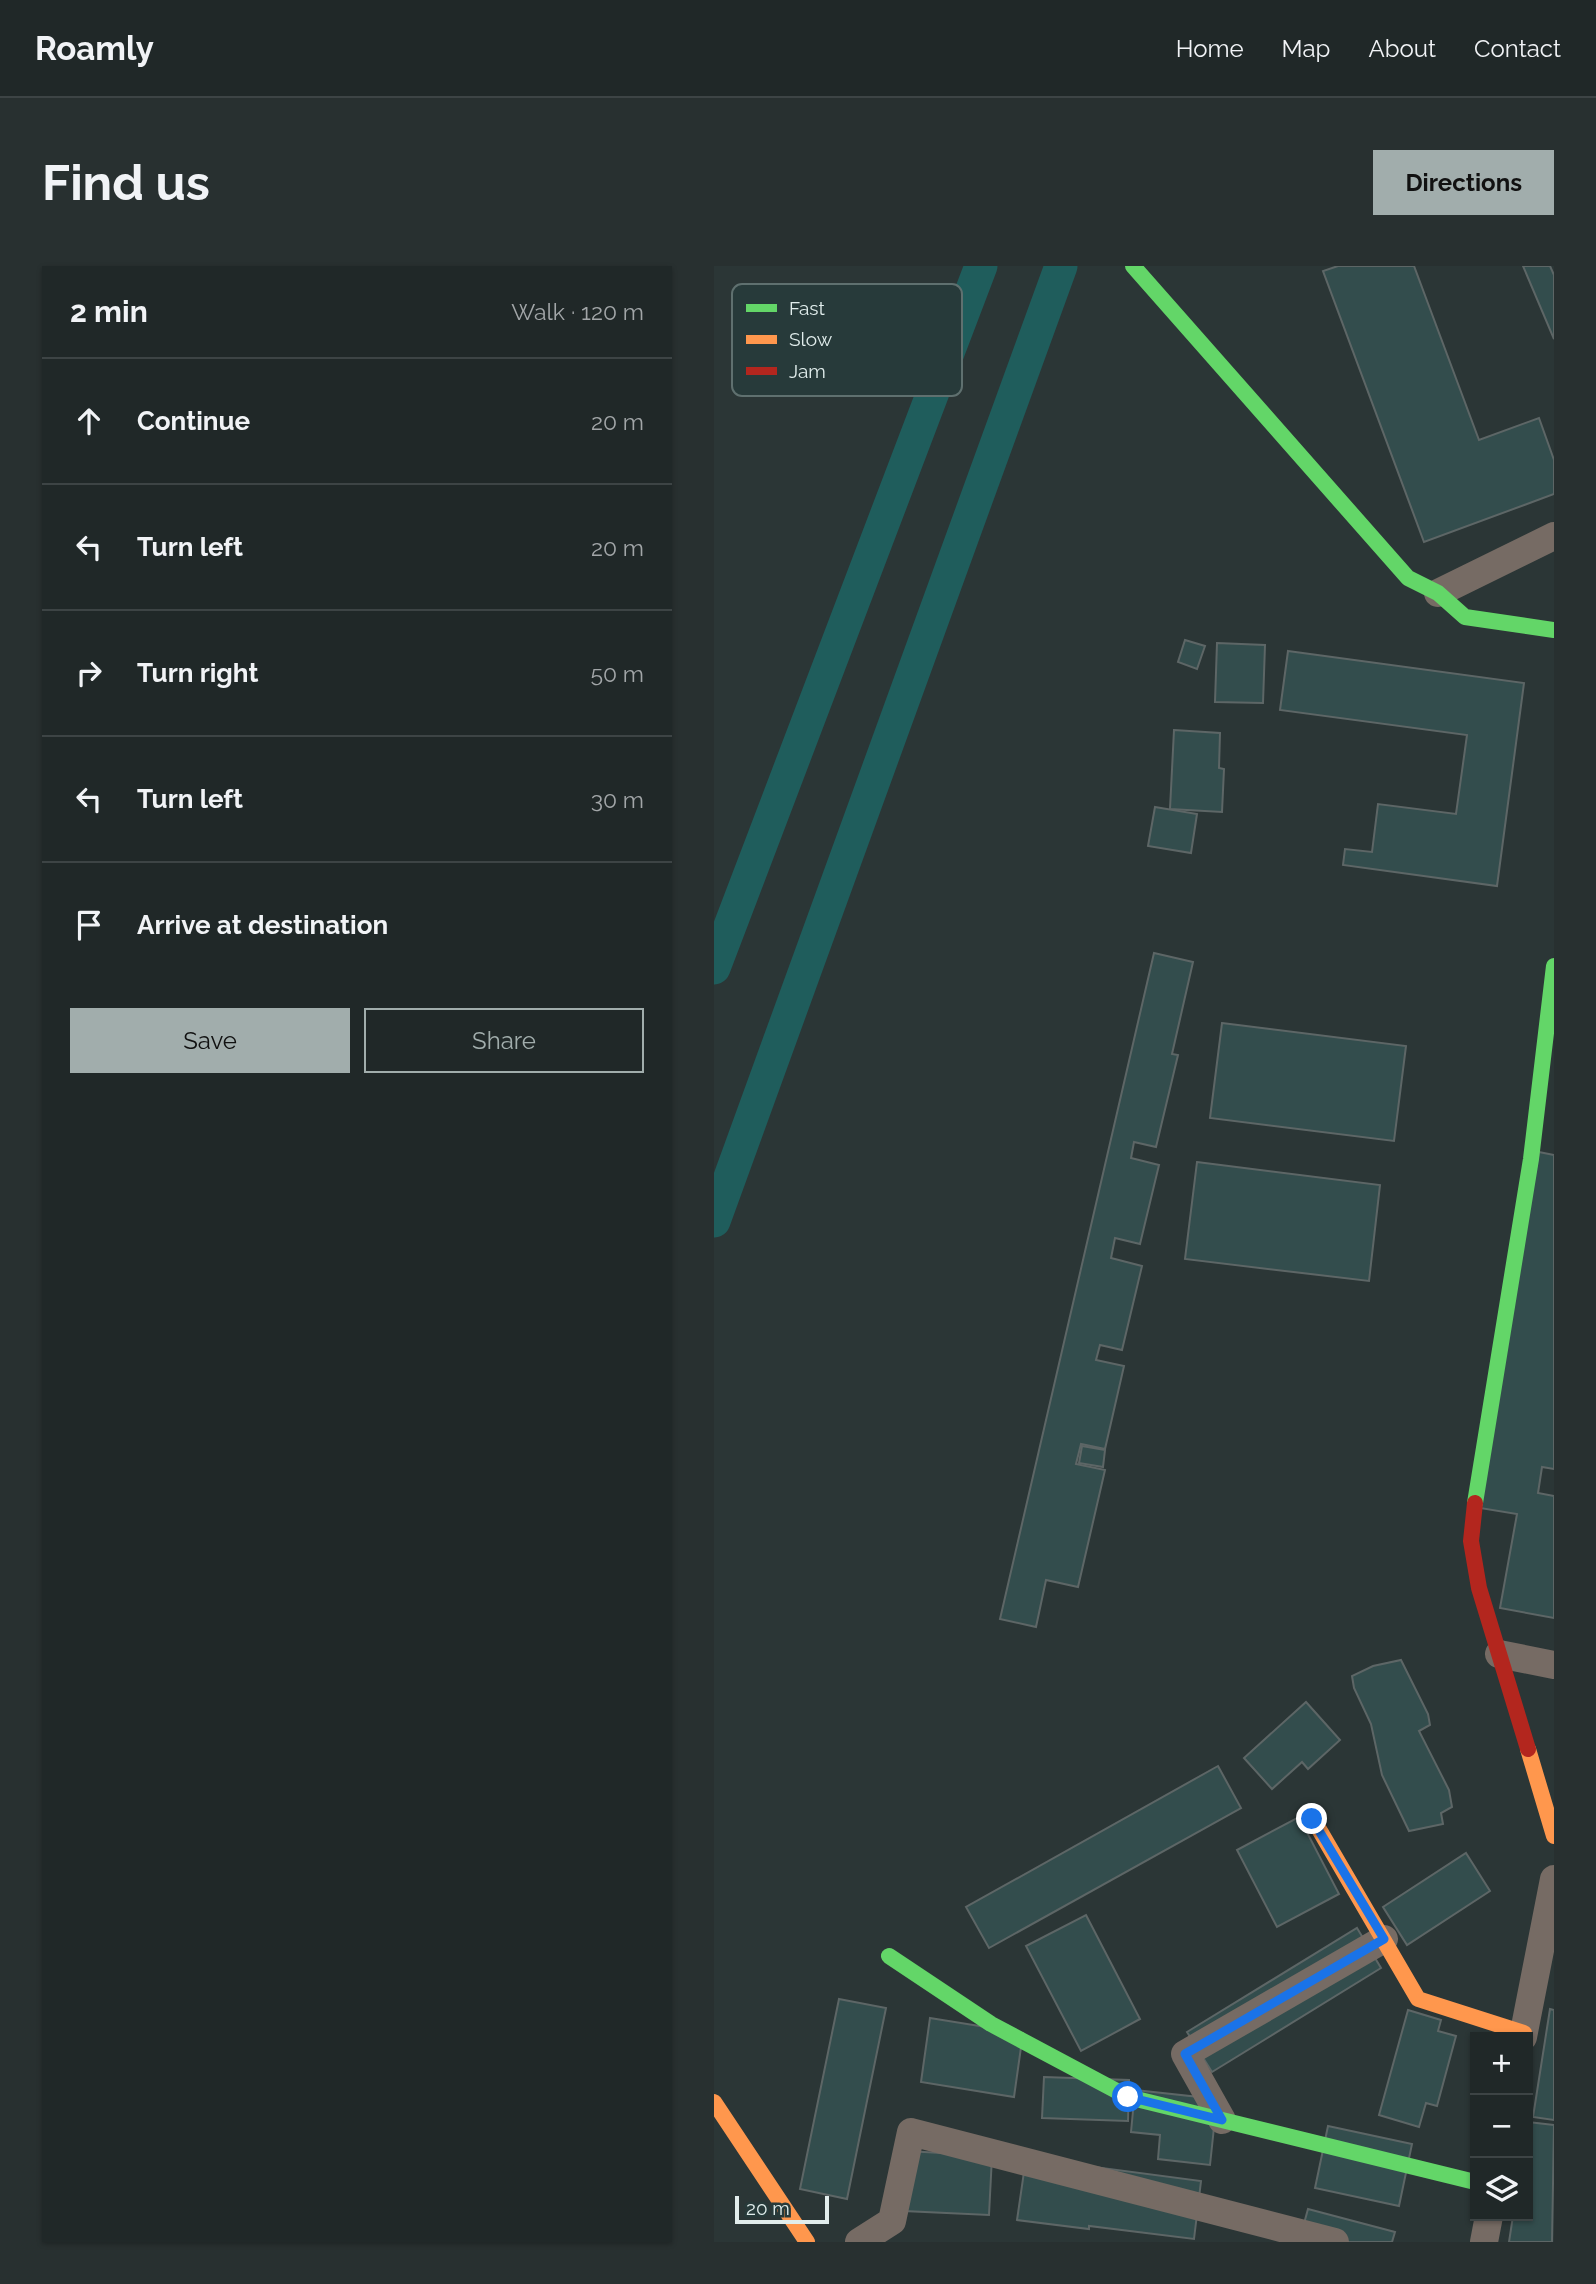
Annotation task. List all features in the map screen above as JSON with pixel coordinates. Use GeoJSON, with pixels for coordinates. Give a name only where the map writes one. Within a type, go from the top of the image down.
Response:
{"type":"FeatureCollection","features":[{"type":"Feature","properties":{"kind":"street"},"geometry":{"type":"LineString","coordinates":[[1133,266],[1408,579],[1438,593],[1465,617],[1554,630]]}},
{"type":"Feature","properties":{"kind":"street"},"geometry":{"type":"LineString","coordinates":[[1438,593],[1554,536]]}},
{"type":"Feature","properties":{"kind":"street"},"geometry":{"type":"LineString","coordinates":[[1553,976],[1542,1161],[1478,1487],[1471,1541],[1479,1588],[1554,1836]]}},
{"type":"Feature","properties":{"kind":"street"},"geometry":{"type":"LineString","coordinates":[[1499,1654],[1554,1665]]}},
{"type":"Feature","properties":{"kind":"street"},"geometry":{"type":"LineString","coordinates":[[1312,1819],[1419,1999],[1515,2032]]}},
{"type":"Feature","properties":{"kind":"street"},"geometry":{"type":"LineString","coordinates":[[1525,2032],[1547,1955],[1554,1879]]}},
{"type":"Feature","properties":{"kind":"street"},"geometry":{"type":"LineString","coordinates":[[1222,2120],[1185,2054],[1384,1939]]}},
{"type":"Feature","properties":{"kind":"street"},"geometry":{"type":"LineString","coordinates":[[889,1956],[991,2024],[1128,2097],[1470,2181]]}},
{"type":"Feature","properties":{"kind":"street"},"geometry":{"type":"LineString","coordinates":[[714,2102],[807,2242]]}},
{"type":"Feature","properties":{"kind":"street"},"geometry":{"type":"LineString","coordinates":[[859,2242],[900,2231],[911,2132],[1335,2242]]}},
{"type":"Feature","properties":{"kind":"street"},"geometry":{"type":"LineString","coordinates":[[1484,2242],[1488,2221]]}},
{"type":"Feature","properties":{"kind":"building"},"geometry":{"type":"Polygon","coordinates":[[[1338,266],[1414,266],[1479,440],[1539,418],[1554,460],[1554,494],[1424,542],[1323,271],[1338,266]]]}},
{"type":"Feature","properties":{"kind":"building"},"geometry":{"type":"Polygon","coordinates":[[[1523,266],[1550,266],[1554,275],[1554,339],[1523,266]]]}},
{"type":"Feature","properties":{"kind":"building"},"geometry":{"type":"Polygon","coordinates":[[[1185,640],[1205,646],[1197,669],[1178,662],[1185,640]]]}},
{"type":"Feature","properties":{"kind":"building"},"geometry":{"type":"Polygon","coordinates":[[[1217,643],[1265,645],[1263,703],[1215,702],[1217,643]]]}},
{"type":"Feature","properties":{"kind":"building"},"geometry":{"type":"Polygon","coordinates":[[[1288,651],[1524,683],[1497,886],[1343,865],[1345,849],[1372,852],[1378,804],[1456,814],[1467,735],[1280,710],[1288,651]]]}},
{"type":"Feature","properties":{"kind":"building"},"geometry":{"type":"Polygon","coordinates":[[[1174,730],[1220,733],[1219,768],[1224,769],[1222,812],[1170,809],[1174,730]]]}},
{"type":"Feature","properties":{"kind":"building"},"geometry":{"type":"Polygon","coordinates":[[[1155,807],[1197,814],[1191,853],[1148,846],[1155,807]]]}},
{"type":"Feature","properties":{"kind":"building"},"geometry":{"type":"Polygon","coordinates":[[[1154,953],[1193,962],[1172,1054],[1178,1055],[1156,1147],[1134,1142],[1131,1158],[1159,1165],[1140,1244],[1115,1238],[1111,1258],[1142,1266],[1122,1350],[1100,1345],[1096,1360],[1124,1366],[1105,1449],[1081,1444],[1076,1464],[1105,1470],[1078,1587],[1046,1580],[1036,1627],[1000,1619],[1154,953]]]}},
{"type":"Feature","properties":{"kind":"building"},"geometry":{"type":"Polygon","coordinates":[[[1222,1023],[1406,1046],[1394,1141],[1210,1118],[1222,1023]]]}},
{"type":"Feature","properties":{"kind":"building"},"geometry":{"type":"Polygon","coordinates":[[[1539,1152],[1554,1155],[1554,1469],[1542,1467],[1538,1493],[1554,1496],[1554,1618],[1500,1608],[1517,1514],[1474,1507],[1539,1152]]]}},
{"type":"Feature","properties":{"kind":"building"},"geometry":{"type":"Polygon","coordinates":[[[1197,1162],[1380,1185],[1369,1281],[1185,1259],[1197,1162]]]}},
{"type":"Feature","properties":{"kind":"building"},"geometry":{"type":"Polygon","coordinates":[[[1082,1446],[1105,1450],[1103,1467],[1079,1463],[1082,1446]]]}},
{"type":"Feature","properties":{"kind":"building"},"geometry":{"type":"Polygon","coordinates":[[[1401,1660],[1428,1714],[1430,1725],[1419,1731],[1449,1790],[1452,1807],[1441,1813],[1443,1824],[1409,1831],[1382,1775],[1371,1724],[1354,1688],[1352,1676],[1373,1666],[1401,1660]]]}},
{"type":"Feature","properties":{"kind":"building"},"geometry":{"type":"Polygon","coordinates":[[[1306,1702],[1340,1740],[1308,1769],[1302,1762],[1272,1789],[1244,1758],[1306,1702]]]}},
{"type":"Feature","properties":{"kind":"building"},"geometry":{"type":"Polygon","coordinates":[[[1218,1766],[1241,1808],[989,1948],[966,1907],[1218,1766]]]}},
{"type":"Feature","properties":{"kind":"building"},"geometry":{"type":"Polygon","coordinates":[[[1299,1817],[1339,1894],[1277,1927],[1237,1850],[1299,1817]]]}},
{"type":"Feature","properties":{"kind":"building"},"geometry":{"type":"Polygon","coordinates":[[[1466,1853],[1490,1891],[1407,1945],[1383,1907],[1466,1853]]]}},
{"type":"Feature","properties":{"kind":"building"},"geometry":{"type":"Polygon","coordinates":[[[1086,1915],[1140,2019],[1081,2051],[1026,1946],[1086,1915]]]}},
{"type":"Feature","properties":{"kind":"building"},"geometry":{"type":"Polygon","coordinates":[[[1357,1928],[1381,1968],[1212,2072],[1187,2032],[1357,1928]]]}},
{"type":"Feature","properties":{"kind":"building"},"geometry":{"type":"Polygon","coordinates":[[[839,1999],[886,2008],[847,2199],[800,2189],[839,1999]]]}},
{"type":"Feature","properties":{"kind":"building"},"geometry":{"type":"Polygon","coordinates":[[[1550,2009],[1554,2010],[1554,2120],[1533,2117],[1550,2009]]]}},
{"type":"Feature","properties":{"kind":"building"},"geometry":{"type":"Polygon","coordinates":[[[1408,2010],[1441,2020],[1438,2031],[1456,2036],[1437,2106],[1426,2103],[1419,2127],[1379,2115],[1408,2010]]]}},
{"type":"Feature","properties":{"kind":"building"},"geometry":{"type":"Polygon","coordinates":[[[930,2018],[1023,2033],[1014,2097],[921,2082],[930,2018]]]}},
{"type":"Feature","properties":{"kind":"building"},"geometry":{"type":"Polygon","coordinates":[[[1044,2077],[1129,2080],[1128,2121],[1042,2118],[1044,2077]]]}},
{"type":"Feature","properties":{"kind":"building"},"geometry":{"type":"Polygon","coordinates":[[[1135,2090],[1217,2099],[1210,2165],[1158,2159],[1160,2135],[1131,2132],[1135,2090]]]}},
{"type":"Feature","properties":{"kind":"building"},"geometry":{"type":"Polygon","coordinates":[[[1533,2123],[1554,2125],[1552,2242],[1509,2242],[1512,2221],[1533,2221],[1533,2123]]]}},
{"type":"Feature","properties":{"kind":"building"},"geometry":{"type":"Polygon","coordinates":[[[1328,2126],[1412,2144],[1399,2206],[1315,2188],[1328,2126]]]}},
{"type":"Feature","properties":{"kind":"building"},"geometry":{"type":"Polygon","coordinates":[[[907,2151],[992,2156],[989,2215],[904,2211],[907,2151]]]}},
{"type":"Feature","properties":{"kind":"building"},"geometry":{"type":"Polygon","coordinates":[[[1026,2158],[1201,2181],[1194,2239],[1017,2220],[1026,2158]]]}},
{"type":"Feature","properties":{"kind":"building"},"geometry":{"type":"Polygon","coordinates":[[[1308,2209],[1395,2232],[1392,2242],[1299,2242],[1308,2209]]]}},
{"type":"Feature","properties":{"kind":"waterway"},"geometry":{"type":"LineString","coordinates":[[962,316],[981,266]]}},
{"type":"Feature","properties":{"kind":"waterway"},"geometry":{"type":"LineString","coordinates":[[714,1221],[1061,266]]}},
{"type":"Feature","properties":{"kind":"waterway"},"geometry":{"type":"LineString","coordinates":[[714,968],[932,396]]}},
{"type":"Feature","properties":{"kind":"traffic: fast"},"geometry":{"type":"LineString","coordinates":[[1133,266],[1408,578],[1438,593],[1465,617],[1554,630]]}},
{"type":"Feature","properties":{"kind":"traffic: fast"},"geometry":{"type":"LineString","coordinates":[[1475,1503],[1531,1159],[1554,966]]}},
{"type":"Feature","properties":{"kind":"traffic: fast"},"geometry":{"type":"LineString","coordinates":[[889,1956],[991,2024],[1128,2097],[1470,2181]]}},
{"type":"Feature","properties":{"kind":"traffic: slow"},"geometry":{"type":"LineString","coordinates":[[1528,1749],[1554,1836]]}},
{"type":"Feature","properties":{"kind":"traffic: slow"},"geometry":{"type":"LineString","coordinates":[[1313,1819],[1418,1999],[1521,2032]]}},
{"type":"Feature","properties":{"kind":"traffic: slow"},"geometry":{"type":"LineString","coordinates":[[714,2102],[807,2242]]}},
{"type":"Feature","properties":{"kind":"traffic: jam"},"geometry":{"type":"LineString","coordinates":[[1475,1503],[1471,1541],[1479,1588],[1528,1749]]}},
{"type":"Feature","properties":{"kind":"route"},"geometry":{"type":"LineString","coordinates":[[1128,2097],[1222,2120],[1185,2054],[1384,1939],[1312,1819]]}}]}
